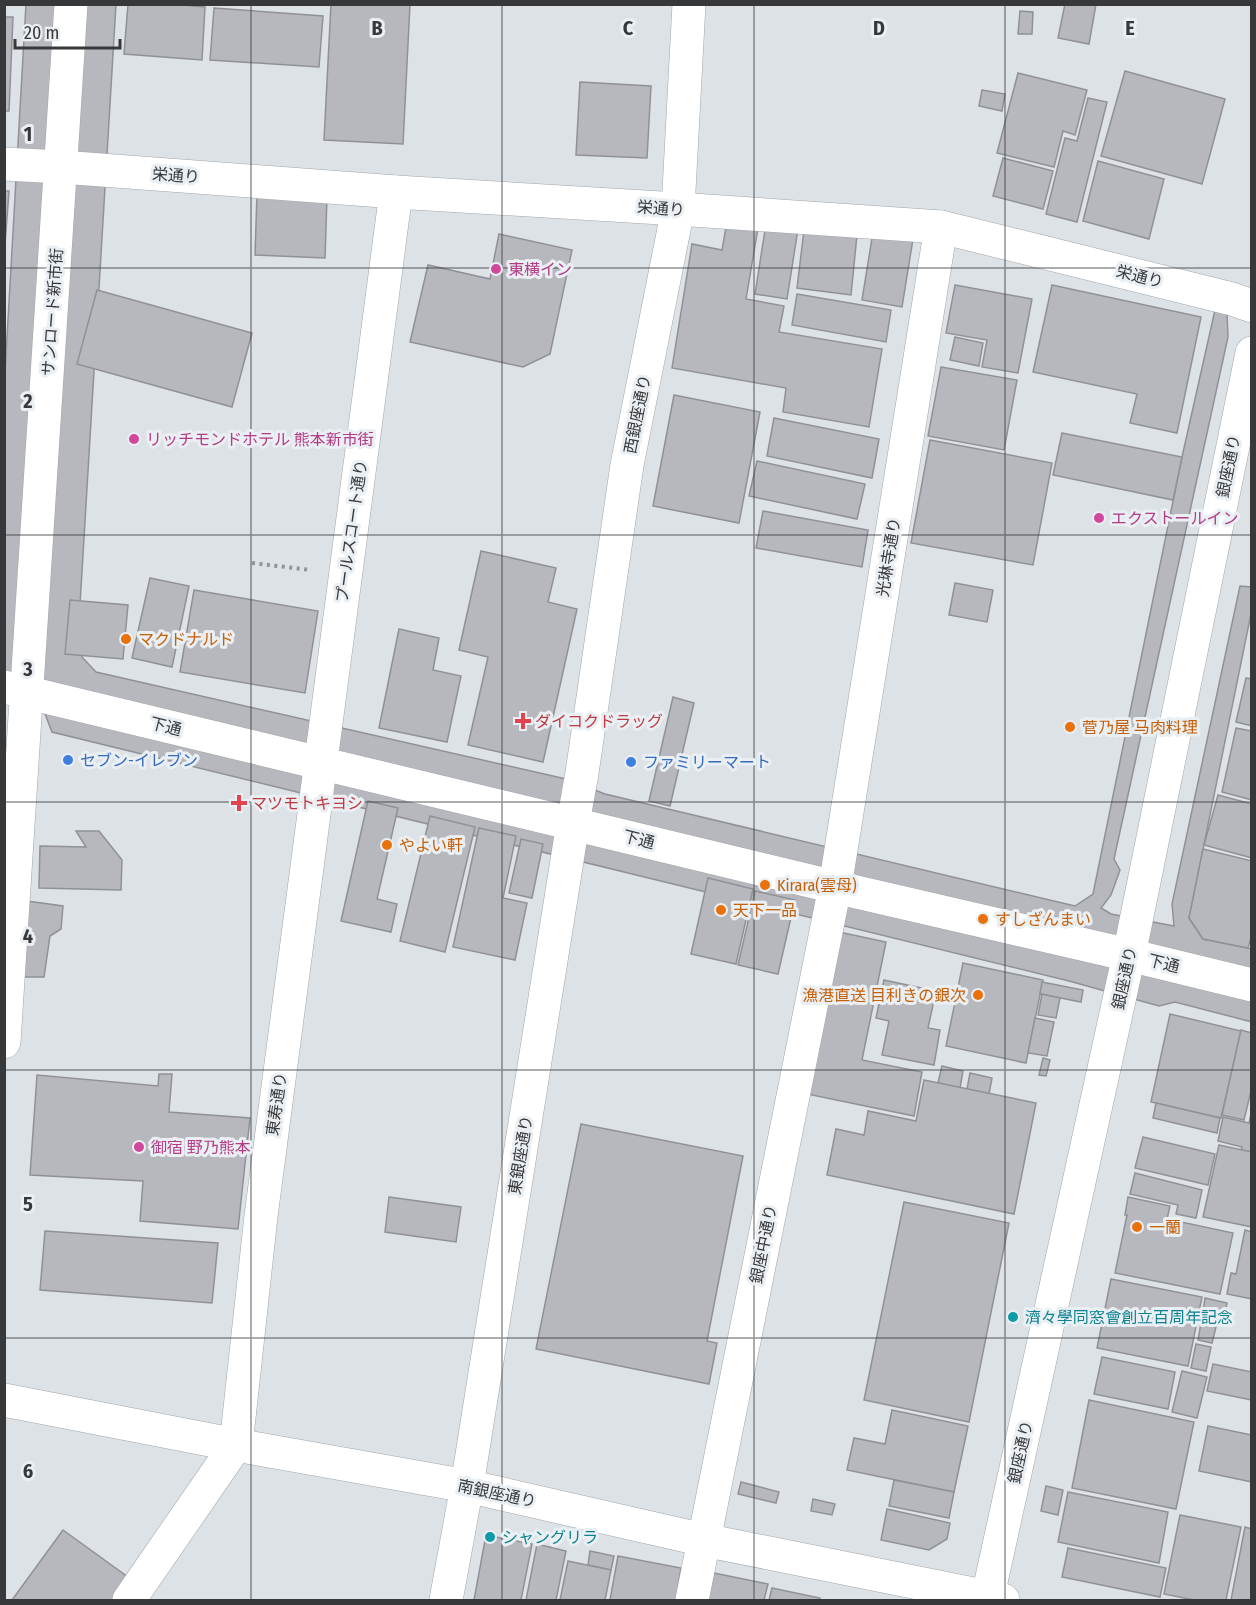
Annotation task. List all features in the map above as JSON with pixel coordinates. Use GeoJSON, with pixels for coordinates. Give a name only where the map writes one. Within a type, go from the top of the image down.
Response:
{"type":"FeatureCollection","features":[{"type":"Feature","properties":{"kind":"street","name":"サンロード新市街"},"geometry":{"type":"LineString","coordinates":[[4,1042],[16,689],[61,167],[71,4]]}},
{"type":"Feature","properties":{"kind":"street","name":"西銀座通り"},"geometry":{"type":"LineString","coordinates":[[573,823],[627,465],[678,209],[689,4]]}},
{"type":"Feature","properties":{"kind":"street","name":"栄通り"},"geometry":{"type":"LineString","coordinates":[[4,164],[941,227],[1232,299],[1251,306]]}},
{"type":"Feature","properties":{"kind":"street","name":"プールスコート通り"},"geometry":{"type":"LineString","coordinates":[[321,764],[396,192]]}},
{"type":"Feature","properties":{"kind":"street","name":"光琳寺通り"},"geometry":{"type":"LineString","coordinates":[[836,887],[941,227]]}},
{"type":"Feature","properties":{"kind":"street","name":"銀座通り"},"geometry":{"type":"LineString","coordinates":[[993,1600],[1129,955],[1251,353]]}},
{"type":"Feature","properties":{"kind":"street","name":"下通"},"geometry":{"type":"LineString","coordinates":[[16,689],[321,764],[1251,985]]}},
{"type":"Feature","properties":{"kind":"street","name":"東寿通り"},"geometry":{"type":"LineString","coordinates":[[236,1445],[261,1216],[321,764]]}},
{"type":"Feature","properties":{"kind":"street","name":"東銀座通り"},"geometry":{"type":"LineString","coordinates":[[446,1600],[467,1486],[573,823]]}},
{"type":"Feature","properties":{"kind":"street","name":"銀座中通り"},"geometry":{"type":"LineString","coordinates":[[692,1600],[836,887]]}},
{"type":"Feature","properties":{"kind":"street","name":"南銀座通り"},"geometry":{"type":"LineString","coordinates":[[4,1400],[236,1445],[467,1486],[704,1540],[993,1600]]}},
{"type":"Feature","properties":{"kind":"street"},"geometry":{"type":"LineString","coordinates":[[129,1600],[236,1445]]}},
{"type":"Feature","properties":{"kind":"path"},"geometry":{"type":"LineString","coordinates":[[252,562],[346,575]]}},
{"type":"Feature","properties":{"kind":"building"},"geometry":{"type":"Polygon","coordinates":[[[26,4],[116,4],[78,638],[82,657],[96,672],[566,779],[605,794],[1075,906],[1093,894],[1182,457],[1215,310],[1227,313],[1228,337],[1114,859],[1120,870],[1111,895],[1101,908],[1111,914],[1174,926],[1172,904],[1240,586],[1252,587],[1252,609],[1189,918],[1203,939],[1252,949],[1252,1022],[1175,1002],[1159,1006],[1069,981],[52,732],[42,706],[4,672],[4,390],[26,4]]]}},
{"type":"Feature","properties":{"kind":"building"},"geometry":{"type":"Polygon","coordinates":[[[128,4],[205,7],[202,60],[124,54],[128,4]]]}},
{"type":"Feature","properties":{"kind":"building"},"geometry":{"type":"Polygon","coordinates":[[[331,4],[410,4],[403,144],[324,140],[331,4]]]}},
{"type":"Feature","properties":{"kind":"building"},"geometry":{"type":"Polygon","coordinates":[[[1065,4],[1096,4],[1089,44],[1058,38],[1065,4]]]}},
{"type":"Feature","properties":{"kind":"building"},"geometry":{"type":"Polygon","coordinates":[[[214,8],[323,16],[319,67],[210,60],[214,8]]]}},
{"type":"Feature","properties":{"kind":"building"},"geometry":{"type":"Polygon","coordinates":[[[1020,11],[1033,12],[1032,34],[1018,34],[1020,11]]]}},
{"type":"Feature","properties":{"kind":"building"},"geometry":{"type":"Polygon","coordinates":[[[4,17],[13,17],[9,111],[4,111],[4,17]]]}},
{"type":"Feature","properties":{"kind":"building"},"geometry":{"type":"Polygon","coordinates":[[[1125,71],[1225,99],[1202,184],[1101,156],[1125,71]]]}},
{"type":"Feature","properties":{"kind":"building"},"geometry":{"type":"Polygon","coordinates":[[[1018,73],[1087,90],[1075,135],[1063,131],[1054,167],[997,153],[1018,73]]]}},
{"type":"Feature","properties":{"kind":"building"},"geometry":{"type":"Polygon","coordinates":[[[580,82],[651,86],[647,158],[576,155],[580,82]]]}},
{"type":"Feature","properties":{"kind":"building"},"geometry":{"type":"Polygon","coordinates":[[[982,90],[1005,94],[1002,111],[979,106],[982,90]]]}},
{"type":"Feature","properties":{"kind":"building"},"geometry":{"type":"Polygon","coordinates":[[[1088,98],[1107,102],[1077,222],[1046,214],[1065,138],[1077,141],[1088,98]]]}},
{"type":"Feature","properties":{"kind":"building"},"geometry":{"type":"Polygon","coordinates":[[[1003,158],[1053,171],[1043,209],[993,196],[1003,158]]]}},
{"type":"Feature","properties":{"kind":"building"},"geometry":{"type":"Polygon","coordinates":[[[1098,161],[1164,179],[1149,239],[1083,221],[1098,161]]]}},
{"type":"Feature","properties":{"kind":"building"},"geometry":{"type":"Polygon","coordinates":[[[4,191],[9,191],[4,258],[4,191]]]}},
{"type":"Feature","properties":{"kind":"building"},"geometry":{"type":"Polygon","coordinates":[[[257,194],[327,197],[325,258],[255,255],[257,194]]]}},
{"type":"Feature","properties":{"kind":"building"},"geometry":{"type":"Polygon","coordinates":[[[728,216],[759,222],[746,299],[784,306],[779,332],[882,349],[869,427],[783,412],[786,388],[672,368],[692,244],[722,250],[728,216]]]}},
{"type":"Feature","properties":{"kind":"building"},"geometry":{"type":"Polygon","coordinates":[[[766,224],[798,229],[787,299],[755,294],[766,224]]]}},
{"type":"Feature","properties":{"kind":"building"},"geometry":{"type":"Polygon","coordinates":[[[804,230],[857,235],[851,295],[797,288],[804,230]]]}},
{"type":"Feature","properties":{"kind":"building"},"geometry":{"type":"Polygon","coordinates":[[[873,232],[913,239],[902,307],[862,300],[873,232]]]}},
{"type":"Feature","properties":{"kind":"building"},"geometry":{"type":"Polygon","coordinates":[[[499,234],[572,250],[550,354],[523,367],[410,342],[428,265],[490,279],[499,234]]]}},
{"type":"Feature","properties":{"kind":"building"},"geometry":{"type":"Polygon","coordinates":[[[955,285],[1032,299],[1018,373],[982,367],[987,340],[946,333],[955,285]]]}},
{"type":"Feature","properties":{"kind":"building"},"geometry":{"type":"Polygon","coordinates":[[[1052,285],[1201,317],[1177,433],[1130,423],[1137,394],[1033,372],[1052,285]]]}},
{"type":"Feature","properties":{"kind":"building"},"geometry":{"type":"Polygon","coordinates":[[[97,290],[252,333],[232,407],[77,364],[97,290]]]}},
{"type":"Feature","properties":{"kind":"building"},"geometry":{"type":"Polygon","coordinates":[[[797,294],[891,310],[886,342],[792,325],[797,294]]]}},
{"type":"Feature","properties":{"kind":"building"},"geometry":{"type":"Polygon","coordinates":[[[955,337],[983,343],[979,366],[950,360],[955,337]]]}},
{"type":"Feature","properties":{"kind":"building"},"geometry":{"type":"Polygon","coordinates":[[[941,367],[1017,380],[1004,450],[928,436],[941,367]]]}},
{"type":"Feature","properties":{"kind":"building"},"geometry":{"type":"Polygon","coordinates":[[[674,395],[760,412],[739,523],[653,506],[674,395]]]}},
{"type":"Feature","properties":{"kind":"building"},"geometry":{"type":"Polygon","coordinates":[[[774,418],[879,439],[872,478],[767,456],[774,418]]]}},
{"type":"Feature","properties":{"kind":"building"},"geometry":{"type":"Polygon","coordinates":[[[1062,433],[1182,457],[1173,500],[1053,475],[1062,433]]]}},
{"type":"Feature","properties":{"kind":"building"},"geometry":{"type":"Polygon","coordinates":[[[930,440],[1052,463],[1033,565],[911,543],[930,440]]]}},
{"type":"Feature","properties":{"kind":"building"},"geometry":{"type":"Polygon","coordinates":[[[757,461],[865,484],[857,519],[749,496],[757,461]]]}},
{"type":"Feature","properties":{"kind":"building"},"geometry":{"type":"Polygon","coordinates":[[[763,511],[868,530],[862,567],[756,548],[763,511]]]}},
{"type":"Feature","properties":{"kind":"building"},"geometry":{"type":"Polygon","coordinates":[[[481,551],[556,568],[548,602],[577,609],[543,762],[468,745],[488,657],[459,650],[481,551]]]}},
{"type":"Feature","properties":{"kind":"building"},"geometry":{"type":"Polygon","coordinates":[[[150,578],[189,586],[172,667],[132,658],[150,578]]]}},
{"type":"Feature","properties":{"kind":"building"},"geometry":{"type":"Polygon","coordinates":[[[955,583],[993,590],[987,622],[949,615],[955,583]]]}},
{"type":"Feature","properties":{"kind":"building"},"geometry":{"type":"Polygon","coordinates":[[[194,590],[318,611],[305,693],[180,672],[194,590]]]}},
{"type":"Feature","properties":{"kind":"building"},"geometry":{"type":"Polygon","coordinates":[[[70,600],[128,605],[123,659],[65,654],[70,600]]]}},
{"type":"Feature","properties":{"kind":"building"},"geometry":{"type":"Polygon","coordinates":[[[399,629],[439,638],[433,670],[461,676],[447,742],[379,728],[399,629]]]}},
{"type":"Feature","properties":{"kind":"building"},"geometry":{"type":"Polygon","coordinates":[[[1246,678],[1252,679],[1252,726],[1236,722],[1246,678]]]}},
{"type":"Feature","properties":{"kind":"building"},"geometry":{"type":"Polygon","coordinates":[[[673,697],[694,703],[670,806],[649,801],[673,697]]]}},
{"type":"Feature","properties":{"kind":"building"},"geometry":{"type":"Polygon","coordinates":[[[1236,728],[1252,731],[1252,800],[1222,792],[1236,728]]]}},
{"type":"Feature","properties":{"kind":"building"},"geometry":{"type":"Polygon","coordinates":[[[1218,795],[1252,804],[1252,858],[1204,845],[1218,795]]]}},
{"type":"Feature","properties":{"kind":"building"},"geometry":{"type":"Polygon","coordinates":[[[368,801],[398,808],[377,899],[397,904],[391,932],[341,921],[368,801]]]}},
{"type":"Feature","properties":{"kind":"building"},"geometry":{"type":"Polygon","coordinates":[[[430,816],[475,827],[445,952],[400,941],[430,816]]]}},
{"type":"Feature","properties":{"kind":"building"},"geometry":{"type":"Polygon","coordinates":[[[479,828],[516,836],[503,898],[527,903],[515,960],[453,947],[479,828]]]}},
{"type":"Feature","properties":{"kind":"building"},"geometry":{"type":"Polygon","coordinates":[[[76,831],[99,831],[122,860],[121,890],[39,888],[40,846],[86,847],[76,831]]]}},
{"type":"Feature","properties":{"kind":"building"},"geometry":{"type":"Polygon","coordinates":[[[521,839],[543,844],[532,898],[509,893],[521,839]]]}},
{"type":"Feature","properties":{"kind":"building"},"geometry":{"type":"Polygon","coordinates":[[[1203,849],[1252,861],[1252,934],[1248,948],[1203,939],[1189,918],[1203,849]]]}},
{"type":"Feature","properties":{"kind":"building"},"geometry":{"type":"Polygon","coordinates":[[[708,878],[753,889],[736,964],[691,954],[708,878]]]}},
{"type":"Feature","properties":{"kind":"building"},"geometry":{"type":"Polygon","coordinates":[[[755,891],[795,900],[778,974],[738,965],[755,891]]]}},
{"type":"Feature","properties":{"kind":"building"},"geometry":{"type":"Polygon","coordinates":[[[27,901],[63,906],[61,929],[50,936],[44,977],[18,977],[27,901]]]}},
{"type":"Feature","properties":{"kind":"building"},"geometry":{"type":"Polygon","coordinates":[[[839,932],[886,942],[862,1060],[922,1072],[914,1116],[807,1094],[839,932]]]}},
{"type":"Feature","properties":{"kind":"building"},"geometry":{"type":"Polygon","coordinates":[[[963,963],[1043,980],[1026,1063],[946,1046],[963,963]]]}},
{"type":"Feature","properties":{"kind":"building"},"geometry":{"type":"Polygon","coordinates":[[[884,980],[936,991],[928,1028],[940,1030],[934,1065],[882,1055],[889,1021],[876,1018],[884,980]]]}},
{"type":"Feature","properties":{"kind":"building"},"geometry":{"type":"Polygon","coordinates":[[[1042,982],[1083,990],[1081,1002],[1040,994],[1042,982]]]}},
{"type":"Feature","properties":{"kind":"building"},"geometry":{"type":"Polygon","coordinates":[[[1042,994],[1060,998],[1056,1018],[1038,1015],[1042,994]]]}},
{"type":"Feature","properties":{"kind":"building"},"geometry":{"type":"Polygon","coordinates":[[[1170,1014],[1241,1031],[1221,1118],[1151,1102],[1170,1014]]]}},
{"type":"Feature","properties":{"kind":"building"},"geometry":{"type":"Polygon","coordinates":[[[1035,1018],[1054,1022],[1047,1056],[1028,1053],[1035,1018]]]}},
{"type":"Feature","properties":{"kind":"building"},"geometry":{"type":"Polygon","coordinates":[[[1241,1030],[1252,1033],[1252,1087],[1244,1120],[1222,1115],[1241,1030]]]}},
{"type":"Feature","properties":{"kind":"building"},"geometry":{"type":"Polygon","coordinates":[[[1043,1058],[1050,1060],[1046,1076],[1039,1075],[1043,1058]]]}},
{"type":"Feature","properties":{"kind":"building"},"geometry":{"type":"Polygon","coordinates":[[[942,1066],[963,1071],[960,1088],[938,1083],[942,1066]]]}},
{"type":"Feature","properties":{"kind":"building"},"geometry":{"type":"Polygon","coordinates":[[[970,1073],[992,1078],[989,1094],[967,1089],[970,1073]]]}},
{"type":"Feature","properties":{"kind":"building","name":"御宿 野乃熊本"},"geometry":{"type":"Polygon","coordinates":[[[159,1074],[172,1074],[169,1112],[250,1118],[238,1229],[140,1221],[143,1181],[30,1175],[37,1075],[158,1086],[159,1074]]]}},
{"type":"Feature","properties":{"kind":"building"},"geometry":{"type":"Polygon","coordinates":[[[924,1080],[1036,1103],[1014,1214],[827,1175],[836,1129],[864,1135],[868,1111],[916,1121],[924,1080]]]}},
{"type":"Feature","properties":{"kind":"building"},"geometry":{"type":"Polygon","coordinates":[[[1156,1103],[1220,1118],[1217,1133],[1153,1118],[1156,1103]]]}},
{"type":"Feature","properties":{"kind":"building"},"geometry":{"type":"Polygon","coordinates":[[[1252,1109],[1252,1152],[1218,1141],[1223,1117],[1249,1123],[1252,1109]]]}},
{"type":"Feature","properties":{"kind":"building"},"geometry":{"type":"Polygon","coordinates":[[[581,1124],[743,1156],[707,1341],[717,1343],[709,1384],[536,1349],[581,1124]]]}},
{"type":"Feature","properties":{"kind":"building"},"geometry":{"type":"Polygon","coordinates":[[[1143,1137],[1215,1154],[1208,1185],[1135,1168],[1143,1137]]]}},
{"type":"Feature","properties":{"kind":"building"},"geometry":{"type":"Polygon","coordinates":[[[1219,1145],[1252,1152],[1252,1227],[1203,1217],[1219,1145]]]}},
{"type":"Feature","properties":{"kind":"building"},"geometry":{"type":"Polygon","coordinates":[[[1135,1173],[1202,1190],[1196,1218],[1176,1214],[1178,1205],[1130,1194],[1135,1173]]]}},
{"type":"Feature","properties":{"kind":"building"},"geometry":{"type":"Polygon","coordinates":[[[389,1197],[461,1207],[456,1242],[385,1232],[389,1197]]]}},
{"type":"Feature","properties":{"kind":"building"},"geometry":{"type":"Polygon","coordinates":[[[1128,1197],[1170,1206],[1167,1219],[1233,1233],[1220,1294],[1115,1273],[1127,1215],[1125,1215],[1128,1197]]]}},
{"type":"Feature","properties":{"kind":"building"},"geometry":{"type":"Polygon","coordinates":[[[904,1202],[1009,1223],[969,1422],[864,1400],[904,1202]]]}},
{"type":"Feature","properties":{"kind":"building"},"geometry":{"type":"Polygon","coordinates":[[[1245,1230],[1252,1232],[1252,1299],[1227,1294],[1231,1273],[1236,1274],[1245,1230]]]}},
{"type":"Feature","properties":{"kind":"building"},"geometry":{"type":"Polygon","coordinates":[[[45,1231],[218,1243],[212,1303],[40,1290],[45,1231]]]}},
{"type":"Feature","properties":{"kind":"building"},"geometry":{"type":"Polygon","coordinates":[[[1111,1279],[1202,1297],[1188,1366],[1097,1348],[1111,1279]]]}},
{"type":"Feature","properties":{"kind":"building"},"geometry":{"type":"Polygon","coordinates":[[[1205,1298],[1227,1303],[1223,1323],[1202,1319],[1205,1298]]]}},
{"type":"Feature","properties":{"kind":"building"},"geometry":{"type":"Polygon","coordinates":[[[1201,1323],[1216,1327],[1212,1343],[1198,1340],[1201,1323]]]}},
{"type":"Feature","properties":{"kind":"building"},"geometry":{"type":"Polygon","coordinates":[[[1196,1344],[1211,1347],[1206,1371],[1191,1368],[1196,1344]]]}},
{"type":"Feature","properties":{"kind":"building"},"geometry":{"type":"Polygon","coordinates":[[[1102,1357],[1175,1372],[1168,1409],[1094,1394],[1102,1357]]]}},
{"type":"Feature","properties":{"kind":"building"},"geometry":{"type":"Polygon","coordinates":[[[1213,1364],[1252,1372],[1252,1400],[1207,1391],[1213,1364]]]}},
{"type":"Feature","properties":{"kind":"building"},"geometry":{"type":"Polygon","coordinates":[[[1182,1371],[1207,1377],[1197,1418],[1172,1412],[1182,1371]]]}},
{"type":"Feature","properties":{"kind":"building"},"geometry":{"type":"Polygon","coordinates":[[[1089,1400],[1194,1422],[1176,1509],[1072,1488],[1089,1400]]]}},
{"type":"Feature","properties":{"kind":"building"},"geometry":{"type":"Polygon","coordinates":[[[892,1410],[968,1426],[954,1492],[847,1470],[854,1438],[885,1444],[892,1410]]]}},
{"type":"Feature","properties":{"kind":"building"},"geometry":{"type":"Polygon","coordinates":[[[1208,1426],[1252,1435],[1252,1482],[1199,1471],[1208,1426]]]}},
{"type":"Feature","properties":{"kind":"building"},"geometry":{"type":"Polygon","coordinates":[[[894,1480],[954,1492],[949,1518],[889,1506],[894,1480]]]}},
{"type":"Feature","properties":{"kind":"building"},"geometry":{"type":"Polygon","coordinates":[[[741,1482],[779,1492],[776,1503],[738,1494],[741,1482]]]}},
{"type":"Feature","properties":{"kind":"building"},"geometry":{"type":"Polygon","coordinates":[[[1046,1486],[1063,1490],[1058,1515],[1041,1511],[1046,1486]]]}},
{"type":"Feature","properties":{"kind":"building"},"geometry":{"type":"Polygon","coordinates":[[[1068,1492],[1168,1512],[1159,1563],[1058,1542],[1068,1492]]]}},
{"type":"Feature","properties":{"kind":"building"},"geometry":{"type":"Polygon","coordinates":[[[813,1499],[835,1504],[832,1515],[811,1511],[813,1499]]]}},
{"type":"Feature","properties":{"kind":"building"},"geometry":{"type":"Polygon","coordinates":[[[887,1509],[950,1523],[947,1539],[929,1550],[881,1540],[887,1509]]]}},
{"type":"Feature","properties":{"kind":"building"},"geometry":{"type":"Polygon","coordinates":[[[1180,1515],[1241,1527],[1226,1600],[1194,1600],[1164,1594],[1180,1515]]]}},
{"type":"Feature","properties":{"kind":"building"},"geometry":{"type":"Polygon","coordinates":[[[1245,1527],[1252,1529],[1252,1600],[1231,1600],[1245,1527]]]}},
{"type":"Feature","properties":{"kind":"building"},"geometry":{"type":"Polygon","coordinates":[[[63,1530],[132,1580],[117,1600],[12,1600],[63,1530]]]}},
{"type":"Feature","properties":{"kind":"building"},"geometry":{"type":"Polygon","coordinates":[[[486,1535],[532,1544],[521,1600],[474,1600],[486,1535]]]}},
{"type":"Feature","properties":{"kind":"building"},"geometry":{"type":"Polygon","coordinates":[[[537,1544],[566,1551],[556,1600],[526,1600],[537,1544]]]}},
{"type":"Feature","properties":{"kind":"building"},"geometry":{"type":"Polygon","coordinates":[[[1068,1548],[1166,1568],[1160,1597],[1062,1577],[1068,1548]]]}},
{"type":"Feature","properties":{"kind":"building"},"geometry":{"type":"Polygon","coordinates":[[[590,1551],[614,1556],[611,1570],[588,1565],[590,1551]]]}},
{"type":"Feature","properties":{"kind":"building"},"geometry":{"type":"Polygon","coordinates":[[[618,1556],[681,1568],[676,1600],[610,1600],[618,1556]]]}},
{"type":"Feature","properties":{"kind":"building"},"geometry":{"type":"Polygon","coordinates":[[[568,1561],[611,1570],[605,1600],[560,1600],[568,1561]]]}},
{"type":"Feature","properties":{"kind":"building"},"geometry":{"type":"Polygon","coordinates":[[[714,1573],[768,1584],[764,1600],[708,1600],[714,1573]]]}},
{"type":"Feature","properties":{"kind":"building"},"geometry":{"type":"Polygon","coordinates":[[[772,1588],[820,1598],[820,1600],[769,1600],[772,1588]]]}},
{"type":"Feature","properties":{"kind":"place","name":"東横イン"},"geometry":{"type":"Point","coordinates":[496,269]}},
{"type":"Feature","properties":{"kind":"place","name":"リッチモンドホテル 熊本新市街"},"geometry":{"type":"Point","coordinates":[134,439]}},
{"type":"Feature","properties":{"kind":"place","name":"エクストールイン"},"geometry":{"type":"Point","coordinates":[1099,518]}},
{"type":"Feature","properties":{"kind":"place","name":"マクドナルド"},"geometry":{"type":"Point","coordinates":[126,639]}},
{"type":"Feature","properties":{"kind":"place","name":"ダイコクドラッグ"},"geometry":{"type":"Point","coordinates":[523,721]}},
{"type":"Feature","properties":{"kind":"place","name":"菅乃屋 马肉料理"},"geometry":{"type":"Point","coordinates":[1070,727]}},
{"type":"Feature","properties":{"kind":"place","name":"セブン-イレブン"},"geometry":{"type":"Point","coordinates":[68,760]}},
{"type":"Feature","properties":{"kind":"place","name":"ファミリーマート"},"geometry":{"type":"Point","coordinates":[631,762]}},
{"type":"Feature","properties":{"kind":"place","name":"マツモトキヨシ"},"geometry":{"type":"Point","coordinates":[239,803]}},
{"type":"Feature","properties":{"kind":"place","name":"やよい軒"},"geometry":{"type":"Point","coordinates":[387,845]}},
{"type":"Feature","properties":{"kind":"place","name":"Kirara(雲母)"},"geometry":{"type":"Point","coordinates":[765,885]}},
{"type":"Feature","properties":{"kind":"place","name":"天下一品"},"geometry":{"type":"Point","coordinates":[721,910]}},
{"type":"Feature","properties":{"kind":"place","name":"すしざんまい"},"geometry":{"type":"Point","coordinates":[983,919]}},
{"type":"Feature","properties":{"kind":"place","name":"漁港直送 目利きの銀次"},"geometry":{"type":"Point","coordinates":[978,995]}},
{"type":"Feature","properties":{"kind":"place","name":"御宿 野乃熊本"},"geometry":{"type":"Point","coordinates":[139,1147]}},
{"type":"Feature","properties":{"kind":"place","name":"一蘭"},"geometry":{"type":"Point","coordinates":[1137,1227]}},
{"type":"Feature","properties":{"kind":"place","name":"濟々學同窓會創立百周年記念"},"geometry":{"type":"Point","coordinates":[1013,1317]}},
{"type":"Feature","properties":{"kind":"place","name":"シャングリラ"},"geometry":{"type":"Point","coordinates":[490,1537]}}]}
